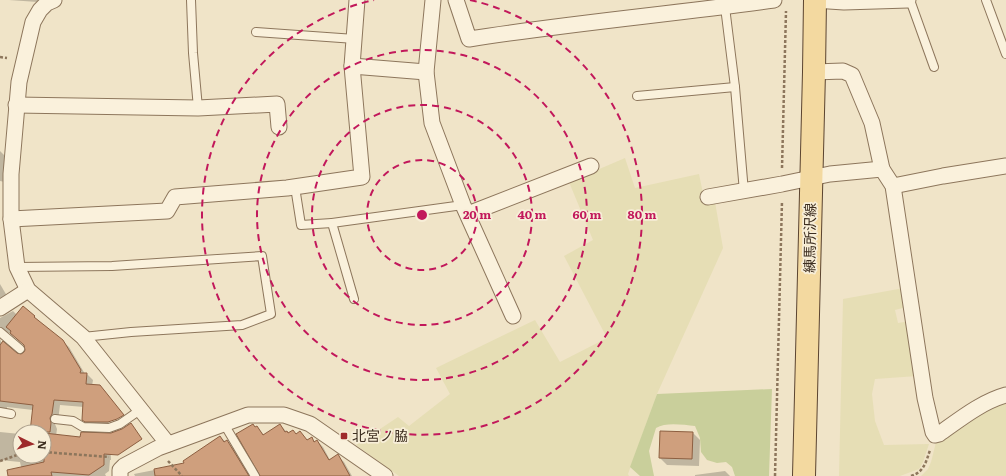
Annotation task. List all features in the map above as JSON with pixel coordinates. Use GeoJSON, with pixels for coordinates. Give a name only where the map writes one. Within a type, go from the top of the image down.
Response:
{"type":"FeatureCollection","features":[{"type":"Feature","properties":{"kind":"main road","name":"練馬所沢線"},"geometry":{"type":"LineString","coordinates":[[804,476],[815,0]]}},
{"type":"Feature","properties":{"kind":"street"},"geometry":{"type":"LineString","coordinates":[[54,0],[40,10],[36,16],[19,82],[10,174],[12,219],[17,267],[28,290],[83,337],[168,444]]}},
{"type":"Feature","properties":{"kind":"street"},"geometry":{"type":"LineString","coordinates":[[12,219],[167,211],[175,197],[295,187],[362,177],[352,66],[357,0]]}},
{"type":"Feature","properties":{"kind":"street"},"geometry":{"type":"LineString","coordinates":[[433,0],[426,72],[432,123],[466,209],[513,316]]}},
{"type":"Feature","properties":{"kind":"street"},"geometry":{"type":"LineString","coordinates":[[456,0],[469,39],[582,23],[725,7],[780,4]]}},
{"type":"Feature","properties":{"kind":"street"},"geometry":{"type":"LineString","coordinates":[[815,0],[844,2],[909,0]]}},
{"type":"Feature","properties":{"kind":"street"},"geometry":{"type":"LineString","coordinates":[[352,66],[426,72]]}},
{"type":"Feature","properties":{"kind":"street"},"geometry":{"type":"LineString","coordinates":[[814,72],[843,71],[852,75],[872,123],[882,169],[893,186],[925,398],[933,432],[935,435],[939,434],[966,415],[996,398],[1006,395]]}},
{"type":"Feature","properties":{"kind":"street"},"geometry":{"type":"LineString","coordinates":[[16,104],[198,108],[277,104],[279,127]]}},
{"type":"Feature","properties":{"kind":"street"},"geometry":{"type":"LineString","coordinates":[[466,209],[590,166]]}},
{"type":"Feature","properties":{"kind":"street"},"geometry":{"type":"LineString","coordinates":[[893,186],[1006,166]]}},
{"type":"Feature","properties":{"kind":"street"},"geometry":{"type":"LineString","coordinates":[[708,198],[830,174],[882,169]]}},
{"type":"Feature","properties":{"kind":"street"},"geometry":{"type":"LineString","coordinates":[[0,308],[28,290]]}},
{"type":"Feature","properties":{"kind":"street"},"geometry":{"type":"LineString","coordinates":[[120,476],[120,470],[124,466],[158,448],[248,415],[284,415],[310,424],[385,476]]}},
{"type":"Feature","properties":{"kind":"lane"},"geometry":{"type":"LineString","coordinates":[[191,0],[193,53],[198,108]]}},
{"type":"Feature","properties":{"kind":"lane"},"geometry":{"type":"LineString","coordinates":[[909,0],[934,67]]}},
{"type":"Feature","properties":{"kind":"lane"},"geometry":{"type":"LineString","coordinates":[[986,0],[1006,54]]}},
{"type":"Feature","properties":{"kind":"lane"},"geometry":{"type":"LineString","coordinates":[[725,7],[735,87],[744,192]]}},
{"type":"Feature","properties":{"kind":"lane"},"geometry":{"type":"LineString","coordinates":[[256,32],[355,39]]}},
{"type":"Feature","properties":{"kind":"lane"},"geometry":{"type":"LineString","coordinates":[[637,96],[735,87]]}},
{"type":"Feature","properties":{"kind":"lane"},"geometry":{"type":"LineString","coordinates":[[295,187],[301,225],[466,209]]}},
{"type":"Feature","properties":{"kind":"lane"},"geometry":{"type":"LineString","coordinates":[[332,223],[354,300]]}},
{"type":"Feature","properties":{"kind":"lane"},"geometry":{"type":"LineString","coordinates":[[17,267],[112,266],[262,256],[271,314],[242,325],[131,332],[83,337]]}},
{"type":"Feature","properties":{"kind":"lane"},"geometry":{"type":"LineString","coordinates":[[0,332],[20,349]]}},
{"type":"Feature","properties":{"kind":"lane"},"geometry":{"type":"LineString","coordinates":[[55,419],[73,421],[83,427],[109,428],[120,424],[140,410]]}},
{"type":"Feature","properties":{"kind":"lane"},"geometry":{"type":"LineString","coordinates":[[0,412],[11,414]]}},
{"type":"Feature","properties":{"kind":"lane"},"geometry":{"type":"LineString","coordinates":[[224,424],[255,476]]}},
{"type":"Feature","properties":{"kind":"path"},"geometry":{"type":"LineString","coordinates":[[775,476],[782,184],[780,4]]}},
{"type":"Feature","properties":{"kind":"path"},"geometry":{"type":"LineString","coordinates":[[911,476],[923,469],[927,462],[935,435]]}},
{"type":"Feature","properties":{"kind":"path"},"geometry":{"type":"LineString","coordinates":[[52,453],[110,457]]}},
{"type":"Feature","properties":{"kind":"path"},"geometry":{"type":"LineString","coordinates":[[0,461],[12,457]]}},
{"type":"Feature","properties":{"kind":"shaded area"},"geometry":{"type":"Polygon","coordinates":[[[625,158],[635,188],[699,174],[705,203],[715,202],[723,248],[657,394],[628,474],[629,476],[399,476],[356,445],[398,417],[409,426],[450,394],[436,368],[535,320],[560,362],[607,338],[564,256],[593,240],[569,182],[625,158]]]}},
{"type":"Feature","properties":{"kind":"shaded area"},"geometry":{"type":"Polygon","coordinates":[[[904,288],[907,307],[895,310],[898,323],[910,321],[917,376],[875,379],[872,394],[875,421],[884,445],[929,444],[923,462],[919,469],[900,476],[839,476],[843,299],[904,288]]]}},
{"type":"Feature","properties":{"kind":"shaded area"},"geometry":{"type":"Polygon","coordinates":[[[1006,402],[1006,476],[921,476],[928,469],[936,442],[964,421],[1006,402]]]}},
{"type":"Feature","properties":{"kind":"green space"},"geometry":{"type":"Polygon","coordinates":[[[772,389],[769,476],[735,476],[732,467],[726,462],[717,463],[707,460],[701,452],[700,438],[695,426],[670,424],[656,428],[649,451],[654,476],[640,476],[630,467],[657,394],[772,389]]]}},
{"type":"Feature","properties":{"kind":"building"},"geometry":{"type":"Polygon","coordinates":[[[23,306],[35,316],[34,317],[63,340],[81,370],[80,373],[87,373],[86,384],[100,385],[124,415],[108,422],[85,422],[82,420],[83,402],[54,400],[50,418],[51,424],[31,424],[33,405],[0,401],[0,345],[3,341],[17,353],[21,354],[25,350],[24,345],[10,333],[11,331],[6,327],[23,306]]]}},
{"type":"Feature","properties":{"kind":"building"},"geometry":{"type":"Polygon","coordinates":[[[131,423],[142,439],[118,455],[104,454],[104,465],[89,475],[51,472],[52,476],[8,476],[7,470],[35,464],[52,464],[52,434],[80,437],[81,432],[111,433],[122,429],[131,423]]]}},
{"type":"Feature","properties":{"kind":"building"},"geometry":{"type":"Polygon","coordinates":[[[253,424],[255,427],[257,426],[263,435],[280,424],[285,432],[287,431],[288,433],[293,430],[296,434],[300,431],[307,440],[312,437],[314,442],[317,440],[329,460],[338,454],[350,476],[260,476],[236,434],[253,424]]]}},
{"type":"Feature","properties":{"kind":"building"},"geometry":{"type":"Polygon","coordinates":[[[660,431],[693,432],[692,459],[659,458],[660,431]]]}},
{"type":"Feature","properties":{"kind":"building"},"geometry":{"type":"Polygon","coordinates":[[[220,436],[224,442],[227,440],[249,476],[155,476],[154,469],[184,463],[183,461],[220,436]]]}},
{"type":"Feature","properties":{"kind":"place","name":"北宮ノ脇"},"geometry":{"type":"Point","coordinates":[344,436]}}]}
